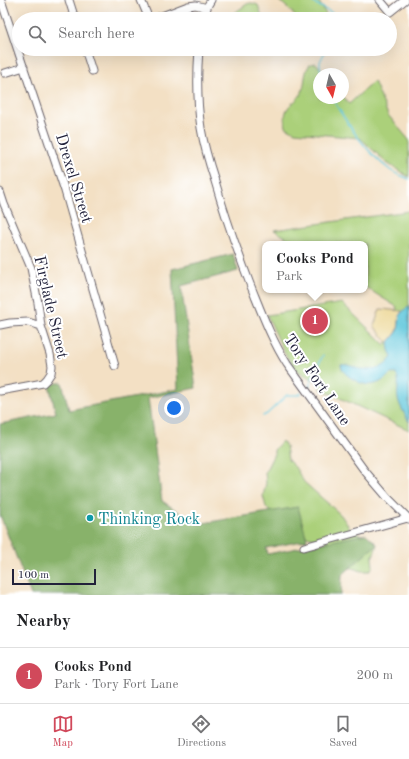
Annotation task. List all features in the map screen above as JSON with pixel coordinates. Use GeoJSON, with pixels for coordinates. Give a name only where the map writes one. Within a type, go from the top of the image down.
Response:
{"type":"FeatureCollection","features":[{"type":"Feature","properties":{"kind":"street","name":"Drexel Street"},"geometry":{"type":"LineString","coordinates":[[1,0],[12,32]]}},
{"type":"Feature","properties":{"kind":"street"},"geometry":{"type":"LineString","coordinates":[[69,0],[73,12]]}},
{"type":"Feature","properties":{"kind":"street"},"geometry":{"type":"LineString","coordinates":[[141,0],[146,12]]}},
{"type":"Feature","properties":{"kind":"street"},"geometry":{"type":"LineString","coordinates":[[206,12],[211,0]]}},
{"type":"Feature","properties":{"kind":"street"},"geometry":{"type":"LineString","coordinates":[[380,0],[390,12],[405,0]]}},
{"type":"Feature","properties":{"kind":"street"},"geometry":{"type":"LineString","coordinates":[[172,12],[188,6],[196,5],[207,8]]}},
{"type":"Feature","properties":{"kind":"street","name":"Drexel Street"},"geometry":{"type":"LineString","coordinates":[[20,56],[65,191],[115,366]]}},
{"type":"Feature","properties":{"kind":"street"},"geometry":{"type":"LineString","coordinates":[[87,56],[92,71]]}},
{"type":"Feature","properties":{"kind":"street","name":"Tory Fort Lane"},"geometry":{"type":"LineString","coordinates":[[199,56],[201,127],[210,164],[230,232],[272,336],[287,364],[364,470],[387,497],[408,518]]}},
{"type":"Feature","properties":{"kind":"street"},"geometry":{"type":"LineString","coordinates":[[5,73],[24,67]]}},
{"type":"Feature","properties":{"kind":"street","name":"Firglade Street"},"geometry":{"type":"LineString","coordinates":[[0,192],[2,204],[31,268],[41,326],[50,354],[52,366],[51,373],[43,383],[0,391]]}},
{"type":"Feature","properties":{"kind":"street"},"geometry":{"type":"LineString","coordinates":[[0,325],[28,322],[41,326]]}},
{"type":"Feature","properties":{"kind":"street"},"geometry":{"type":"LineString","coordinates":[[304,547],[408,518]]}},
{"type":"Feature","properties":{"kind":"green space"},"geometry":{"type":"Polygon","coordinates":[[[278,0],[318,0],[325,12],[292,12],[278,0]]]}},
{"type":"Feature","properties":{"kind":"green space"},"geometry":{"type":"Polygon","coordinates":[[[251,3],[258,5],[260,12],[236,12],[251,3]]]}},
{"type":"Feature","properties":{"kind":"green space"},"geometry":{"type":"Polygon","coordinates":[[[316,63],[320,68],[313,68],[313,104],[349,104],[374,81],[388,115],[409,140],[409,177],[387,163],[360,138],[295,132],[286,127],[286,112],[289,106],[301,94],[304,87],[305,75],[310,64],[316,63]]]}},
{"type":"Feature","properties":{"kind":"green space"},"geometry":{"type":"Polygon","coordinates":[[[409,211],[409,430],[320,389],[321,383],[298,371],[292,364],[285,354],[267,315],[342,303],[385,345],[397,307],[368,289],[368,241],[292,241],[274,230],[409,211]]]}},
{"type":"Feature","properties":{"kind":"green space"},"geometry":{"type":"Polygon","coordinates":[[[233,254],[238,271],[181,286],[196,388],[148,398],[162,501],[198,524],[298,507],[307,540],[266,548],[268,554],[366,534],[377,544],[342,575],[341,595],[31,595],[0,515],[0,424],[56,413],[49,385],[62,382],[69,410],[178,389],[172,269],[233,254]]]}},
{"type":"Feature","properties":{"kind":"green space"},"geometry":{"type":"Polygon","coordinates":[[[282,441],[286,446],[288,460],[295,467],[304,482],[341,515],[351,530],[377,544],[372,558],[373,566],[370,571],[362,571],[342,565],[327,541],[306,536],[272,514],[266,507],[263,496],[266,483],[265,472],[274,454],[274,450],[282,441]]]}},
{"type":"Feature","properties":{"kind":"sand"},"geometry":{"type":"Polygon","coordinates":[[[380,309],[402,311],[397,332],[388,343],[374,326],[380,309]]]}},
{"type":"Feature","properties":{"kind":"water"},"geometry":{"type":"Polygon","coordinates":[[[409,306],[409,422],[398,399],[398,380],[396,374],[390,375],[381,382],[369,385],[357,381],[347,375],[341,365],[370,370],[382,367],[386,364],[392,357],[388,343],[398,331],[400,314],[409,306]]]}},
{"type":"Feature","properties":{"kind":"waterway"},"geometry":{"type":"LineString","coordinates":[[309,0],[330,12]]}},
{"type":"Feature","properties":{"kind":"waterway"},"geometry":{"type":"LineString","coordinates":[[320,68],[320,62],[323,56]]}},
{"type":"Feature","properties":{"kind":"waterway"},"geometry":{"type":"LineString","coordinates":[[336,104],[351,128],[373,155],[392,171],[409,179]]}},
{"type":"Feature","properties":{"kind":"waterway"},"geometry":{"type":"LineString","coordinates":[[308,389],[323,355]]}},
{"type":"Feature","properties":{"kind":"waterway"},"geometry":{"type":"LineString","coordinates":[[263,416],[287,395],[298,395],[301,393]]}},
{"type":"Feature","properties":{"kind":"place","name":"Cooks Pond"},"geometry":{"type":"Point","coordinates":[315,321]}},
{"type":"Feature","properties":{"kind":"place","name":"Thinking Rock"},"geometry":{"type":"Point","coordinates":[90,518]}}]}
